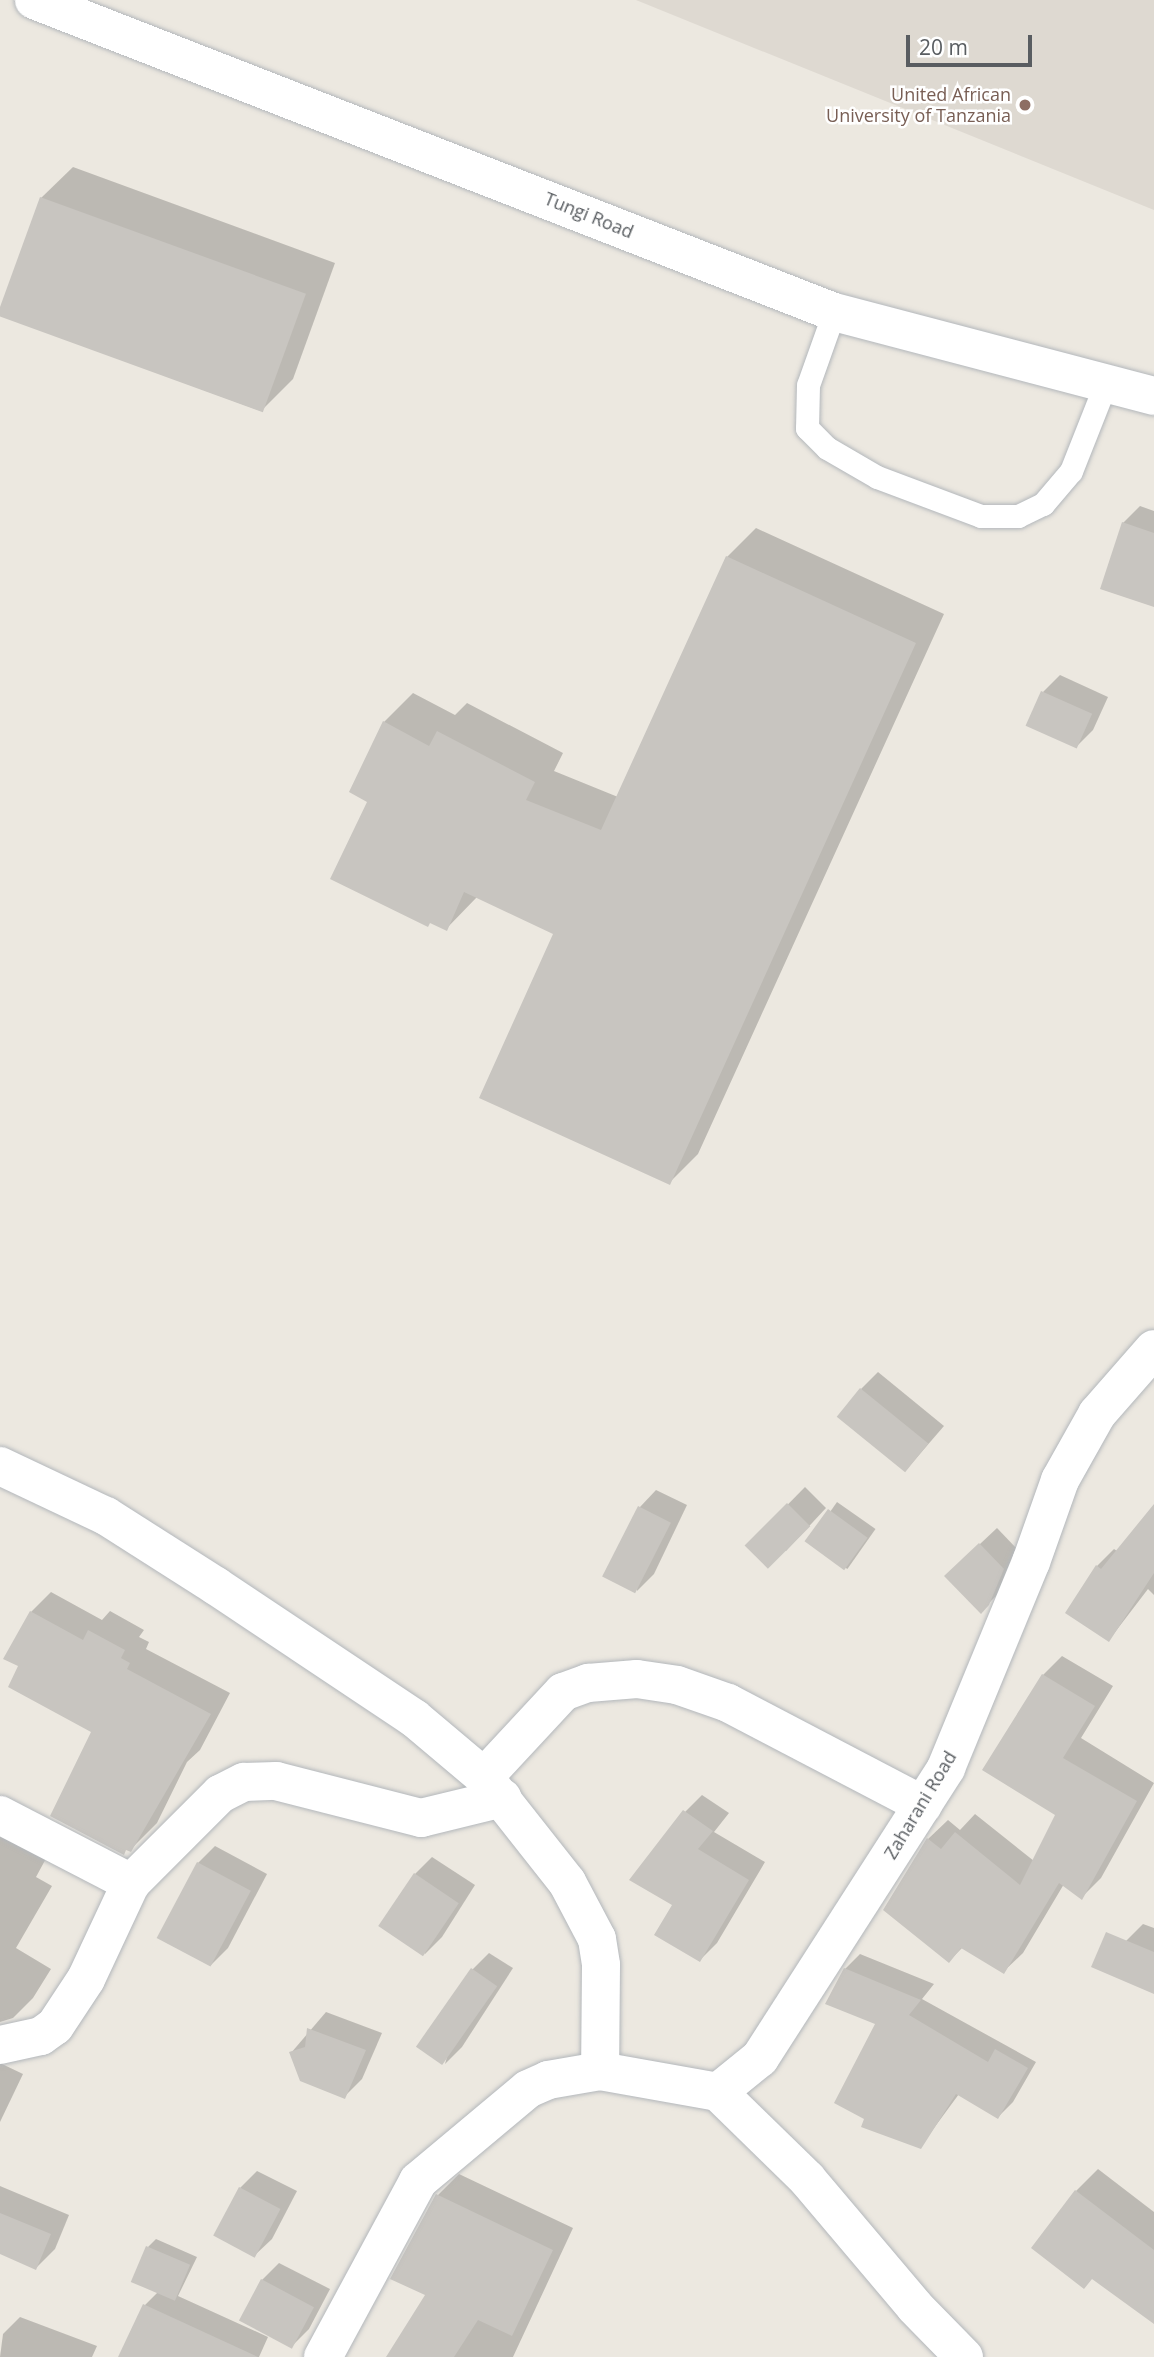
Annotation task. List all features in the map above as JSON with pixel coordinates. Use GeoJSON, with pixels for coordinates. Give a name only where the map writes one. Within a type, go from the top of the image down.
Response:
{"type":"FeatureCollection","features":[{"type":"Feature","properties":{"kind":"street","name":"Tungi Road"},"geometry":{"type":"LineString","coordinates":[[34,0],[834,312],[1154,396]]}},
{"type":"Feature","properties":{"kind":"street","name":"Zaharani Road"},"geometry":{"type":"LineString","coordinates":[[718,2092],[760,2058],[923,1805],[957,1742],[1031,1562],[1060,1480],[1097,1414],[1154,1349]]}},
{"type":"Feature","properties":{"kind":"street"},"geometry":{"type":"LineString","coordinates":[[0,1466],[106,1516],[216,1586],[414,1718],[493,1788],[567,1882],[597,1939],[601,1965],[600,2071]]}},
{"type":"Feature","properties":{"kind":"street"},"geometry":{"type":"LineString","coordinates":[[0,2045],[41,2036],[55,2026],[86,1979],[131,1883],[220,1794],[244,1782],[276,1781],[421,1818],[493,1788],[563,1692],[588,1683],[636,1679],[677,1685],[728,1703],[923,1805]]}},
{"type":"Feature","properties":{"kind":"street"},"geometry":{"type":"LineString","coordinates":[[0,1815],[131,1883]]}},
{"type":"Feature","properties":{"kind":"street"},"geometry":{"type":"LineString","coordinates":[[323,2357],[418,2180],[528,2089],[548,2080],[600,2071],[718,2092],[807,2179],[915,2307],[964,2357]]}},
{"type":"Feature","properties":{"kind":"lane"},"geometry":{"type":"LineString","coordinates":[[834,312],[808,384],[807,428],[827,448],[877,477],[981,516],[1018,516],[1043,503],[1071,471],[1105,385]]}},
{"type":"Feature","properties":{"kind":"shaded area","name":"United African University of Tanzania"},"geometry":{"type":"Polygon","coordinates":[[[636,0],[1154,0],[1154,210],[636,0]]]}},
{"type":"Feature","properties":{"kind":"building"},"geometry":{"type":"Polygon","coordinates":[[[40,197],[306,294],[263,412],[0,317],[0,307],[40,197]]]}},
{"type":"Feature","properties":{"kind":"building"},"geometry":{"type":"Polygon","coordinates":[[[1122,522],[1154,533],[1154,607],[1100,589],[1122,522]]]}},
{"type":"Feature","properties":{"kind":"building"},"geometry":{"type":"Polygon","coordinates":[[[726,556],[916,643],[670,1185],[479,1098],[553,934],[464,892],[447,931],[430,923],[428,927],[330,879],[367,802],[349,792],[383,721],[429,746],[437,731],[535,782],[526,800],[601,830],[726,556]]]}},
{"type":"Feature","properties":{"kind":"building"},"geometry":{"type":"Polygon","coordinates":[[[1041,691],[1092,714],[1077,748],[1026,726],[1041,691]]]}},
{"type":"Feature","properties":{"kind":"building"},"geometry":{"type":"Polygon","coordinates":[[[860,1388],[928,1443],[905,1472],[837,1417],[860,1388]]]}},
{"type":"Feature","properties":{"kind":"building"},"geometry":{"type":"Polygon","coordinates":[[[787,1503],[810,1526],[768,1569],[745,1545],[787,1503]]]}},
{"type":"Feature","properties":{"kind":"building"},"geometry":{"type":"Polygon","coordinates":[[[1154,1504],[1154,1573],[1109,1642],[1065,1613],[1096,1565],[1101,1569],[1154,1504]]]}},
{"type":"Feature","properties":{"kind":"building"},"geometry":{"type":"Polygon","coordinates":[[[638,1506],[671,1523],[635,1593],[602,1576],[638,1506]]]}},
{"type":"Feature","properties":{"kind":"building"},"geometry":{"type":"Polygon","coordinates":[[[828,1509],[868,1538],[844,1570],[804,1541],[828,1509]]]}},
{"type":"Feature","properties":{"kind":"building"},"geometry":{"type":"Polygon","coordinates":[[[979,1543],[1004,1569],[989,1605],[981,1614],[944,1576],[979,1543]]]}},
{"type":"Feature","properties":{"kind":"building"},"geometry":{"type":"Polygon","coordinates":[[[30,1611],[83,1640],[88,1630],[125,1650],[121,1658],[130,1663],[127,1669],[211,1714],[131,1852],[126,1850],[124,1855],[50,1816],[91,1732],[8,1687],[18,1666],[3,1659],[30,1611]]]}},
{"type":"Feature","properties":{"kind":"building"},"geometry":{"type":"Polygon","coordinates":[[[1042,1674],[1095,1706],[1063,1758],[1137,1801],[1082,1900],[1059,1883],[1004,1974],[961,1948],[949,1963],[883,1910],[927,1838],[941,1849],[955,1832],[1020,1885],[1055,1815],[982,1770],[1042,1674]]]}},
{"type":"Feature","properties":{"kind":"building"},"geometry":{"type":"Polygon","coordinates":[[[683,1810],[713,1831],[698,1849],[749,1880],[700,1962],[654,1935],[672,1905],[629,1880],[683,1810]]]}},
{"type":"Feature","properties":{"kind":"building"},"geometry":{"type":"Polygon","coordinates":[[[197,1862],[251,1891],[210,1967],[157,1938],[197,1862]]]}},
{"type":"Feature","properties":{"kind":"building"},"geometry":{"type":"Polygon","coordinates":[[[414,1873],[459,1903],[423,1956],[378,1926],[414,1873]]]}},
{"type":"Feature","properties":{"kind":"building"},"geometry":{"type":"Polygon","coordinates":[[[1106,1932],[1154,1952],[1154,1994],[1091,1967],[1106,1932]]]}},
{"type":"Feature","properties":{"kind":"building"},"geometry":{"type":"Polygon","coordinates":[[[471,1968],[497,1986],[442,2065],[416,2047],[471,1968]]]}},
{"type":"Feature","properties":{"kind":"building"},"geometry":{"type":"Polygon","coordinates":[[[844,1968],[921,2000],[909,2015],[988,2062],[995,2049],[1028,2068],[998,2119],[956,2094],[921,2149],[861,2127],[864,2119],[834,2103],[875,2024],[825,2004],[844,1968]]]}},
{"type":"Feature","properties":{"kind":"building"},"geometry":{"type":"Polygon","coordinates":[[[307,2028],[366,2050],[345,2099],[300,2081],[289,2052],[305,2047],[307,2028]]]}},
{"type":"Feature","properties":{"kind":"building"},"geometry":{"type":"Polygon","coordinates":[[[239,2187],[280,2209],[255,2258],[213,2236],[239,2187]]]}},
{"type":"Feature","properties":{"kind":"building"},"geometry":{"type":"Polygon","coordinates":[[[1075,2190],[1154,2250],[1154,2324],[1092,2279],[1084,2289],[1031,2248],[1075,2190]]]}},
{"type":"Feature","properties":{"kind":"building"},"geometry":{"type":"Polygon","coordinates":[[[436,2194],[553,2250],[512,2336],[478,2320],[454,2357],[386,2357],[425,2295],[390,2279],[436,2194]]]}},
{"type":"Feature","properties":{"kind":"building"},"geometry":{"type":"Polygon","coordinates":[[[0,2213],[51,2234],[36,2270],[0,2254],[0,2213]]]}},
{"type":"Feature","properties":{"kind":"building"},"geometry":{"type":"Polygon","coordinates":[[[146,2246],[190,2265],[175,2301],[131,2282],[146,2246]]]}},
{"type":"Feature","properties":{"kind":"building"},"geometry":{"type":"Polygon","coordinates":[[[261,2279],[314,2307],[292,2349],[239,2320],[261,2279]]]}},
{"type":"Feature","properties":{"kind":"building"},"geometry":{"type":"Polygon","coordinates":[[[143,2304],[258,2357],[118,2357],[143,2304]]]}},
{"type":"Feature","properties":{"kind":"place","name":"United African University of Tanzania"},"geometry":{"type":"Point","coordinates":[1025,105]}}]}
